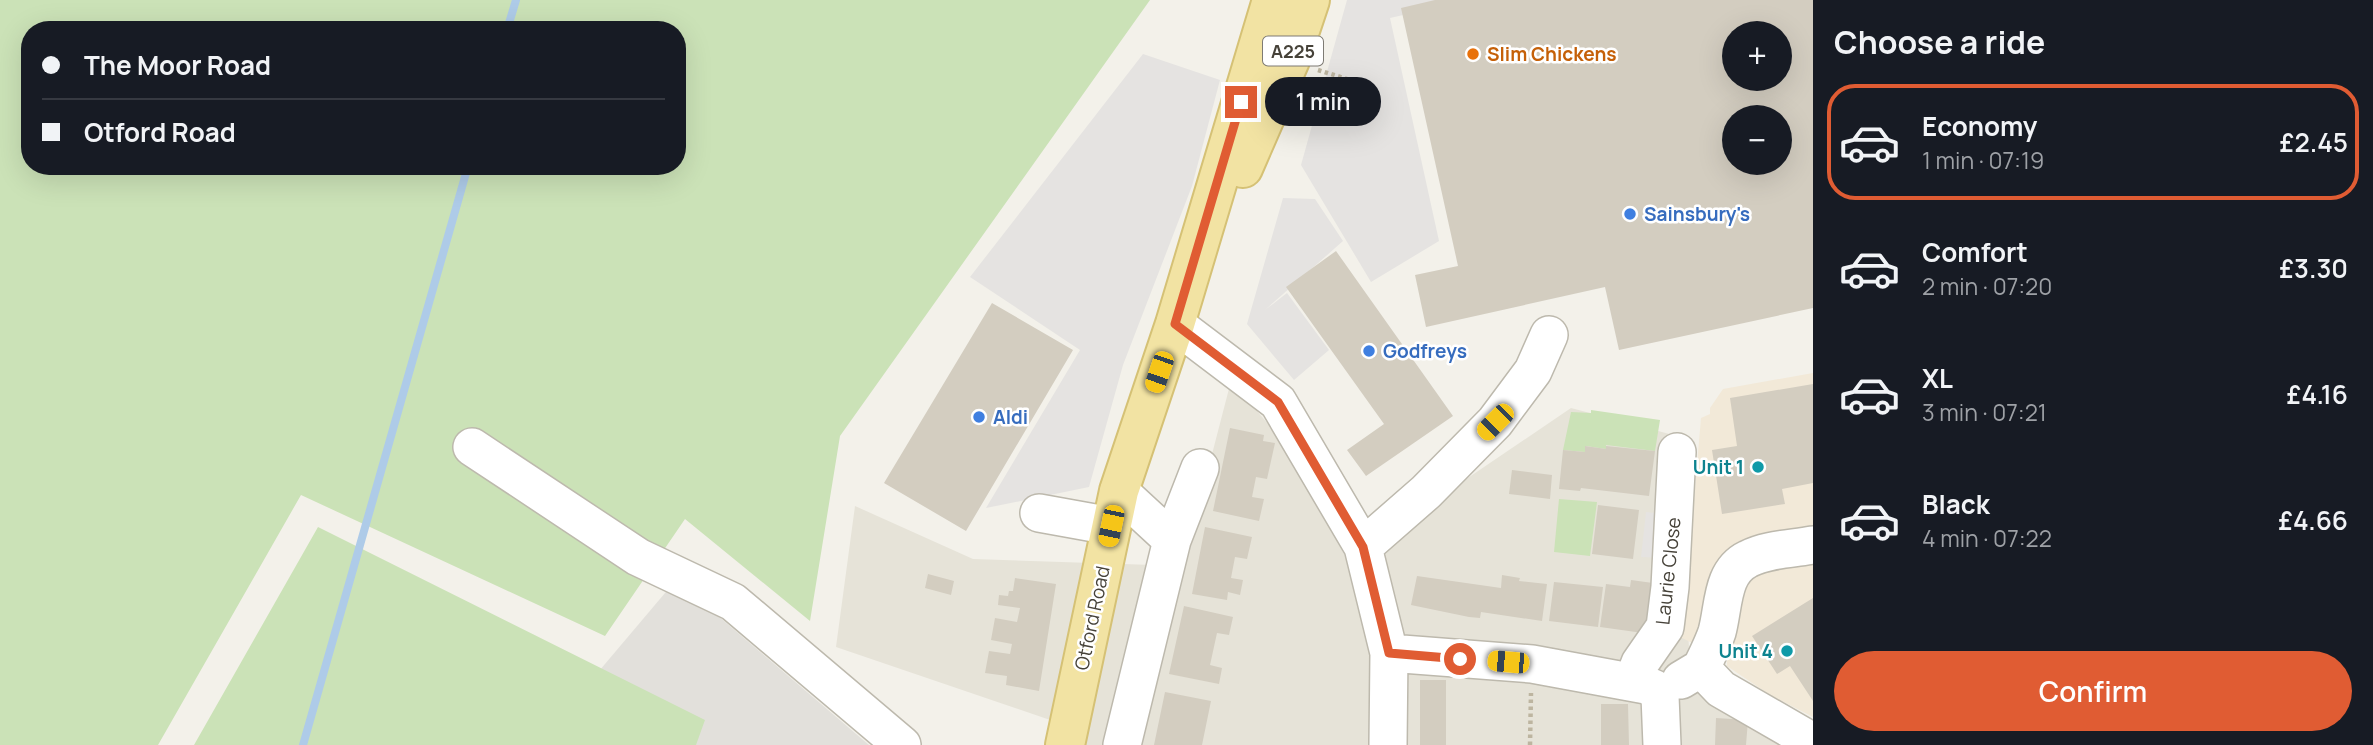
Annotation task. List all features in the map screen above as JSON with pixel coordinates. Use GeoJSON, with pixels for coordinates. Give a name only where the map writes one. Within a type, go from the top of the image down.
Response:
{"type":"FeatureCollection","features":[{"type":"Feature","properties":{"kind":"main road","name":"Otford Road"},"geometry":{"type":"LineString","coordinates":[[1065,745],[1115,509],[1175,324],[1272,0]]}},
{"type":"Feature","properties":{"kind":"main road","name":"Otford Road"},"geometry":{"type":"LineString","coordinates":[[1175,324],[1290,61],[1310,0]]}},
{"type":"Feature","properties":{"kind":"street"},"geometry":{"type":"LineString","coordinates":[[1175,324],[1278,402],[1363,547],[1389,653],[1388,745]]}},
{"type":"Feature","properties":{"kind":"street"},"geometry":{"type":"LineString","coordinates":[[1363,547],[1426,492],[1495,422],[1533,371],[1549,335]]}},
{"type":"Feature","properties":{"kind":"street"},"geometry":{"type":"LineString","coordinates":[[472,447],[638,557],[733,602],[902,745]]}},
{"type":"Feature","properties":{"kind":"street","name":"Laurie Close"},"geometry":{"type":"LineString","coordinates":[[1646,687],[1640,663],[1665,627],[1670,587],[1677,452]]}},
{"type":"Feature","properties":{"kind":"street"},"geometry":{"type":"LineString","coordinates":[[1122,745],[1172,540],[1200,468]]}},
{"type":"Feature","properties":{"kind":"street"},"geometry":{"type":"LineString","coordinates":[[1039,513],[1115,509],[1172,540]]}},
{"type":"Feature","properties":{"kind":"street"},"geometry":{"type":"LineString","coordinates":[[1389,653],[1532,664],[1646,687],[1701,668],[1717,634],[1727,583],[1735,567],[1748,558],[1813,545]]}},
{"type":"Feature","properties":{"kind":"street"},"geometry":{"type":"LineString","coordinates":[[1701,668],[1721,689],[1813,742]]}},
{"type":"Feature","properties":{"kind":"street"},"geometry":{"type":"LineString","coordinates":[[1646,687],[1661,702],[1662,745]]}},
{"type":"Feature","properties":{"kind":"path"},"geometry":{"type":"LineString","coordinates":[[1290,61],[1363,84]]}},
{"type":"Feature","properties":{"kind":"path"},"geometry":{"type":"LineString","coordinates":[[1530,745],[1532,664]]}},
{"type":"Feature","properties":{"kind":"shaded area"},"geometry":{"type":"Polygon","coordinates":[[[1347,0],[1469,0],[1390,18],[1439,241],[1371,282],[1301,165],[1347,0]]]}},
{"type":"Feature","properties":{"kind":"shaded area"},"geometry":{"type":"Polygon","coordinates":[[[1143,54],[1220,80],[1192,186],[1123,365],[1089,487],[986,508],[1080,350],[970,277],[1143,54]]]}},
{"type":"Feature","properties":{"kind":"shaded area"},"geometry":{"type":"Polygon","coordinates":[[[1283,198],[1315,199],[1343,241],[1265,310],[1287,293],[1329,350],[1294,380],[1247,324],[1283,198]]]}},
{"type":"Feature","properties":{"kind":"shaded area"},"geometry":{"type":"Polygon","coordinates":[[[1813,373],[1813,717],[1770,695],[1727,666],[1727,660],[1682,638],[1701,418],[1710,414],[1710,408],[1723,389],[1813,373]]]}},
{"type":"Feature","properties":{"kind":"shaded area"},"geometry":{"type":"Polygon","coordinates":[[[1231,381],[1269,425],[1320,508],[1347,560],[1571,408],[1677,436],[1691,684],[1797,745],[1066,745],[1056,722],[836,647],[855,506],[973,559],[1183,566],[1231,381]]]}},
{"type":"Feature","properties":{"kind":"shaded area"},"geometry":{"type":"Polygon","coordinates":[[[1646,512],[1666,514],[1661,558],[1641,557],[1646,512]]]}},
{"type":"Feature","properties":{"kind":"shaded area"},"geometry":{"type":"Polygon","coordinates":[[[676,580],[869,745],[587,745],[583,690],[676,580]]]}},
{"type":"Feature","properties":{"kind":"green space"},"geometry":{"type":"Polygon","coordinates":[[[0,0],[1150,0],[840,436],[810,621],[685,519],[605,636],[301,495],[158,745],[0,745],[0,0]]]}},
{"type":"Feature","properties":{"kind":"green space"},"geometry":{"type":"Polygon","coordinates":[[[1591,410],[1660,420],[1655,451],[1606,445],[1606,449],[1586,446],[1585,452],[1563,450],[1571,412],[1591,413],[1591,410]]]}},
{"type":"Feature","properties":{"kind":"green space"},"geometry":{"type":"Polygon","coordinates":[[[1559,499],[1597,502],[1590,556],[1554,552],[1559,499]]]}},
{"type":"Feature","properties":{"kind":"green space"},"geometry":{"type":"Polygon","coordinates":[[[318,527],[705,720],[696,745],[194,745],[318,527]]]}},
{"type":"Feature","properties":{"kind":"building","name":"Sainsbury's"},"geometry":{"type":"Polygon","coordinates":[[[1435,0],[1813,0],[1813,308],[1619,350],[1605,287],[1426,327],[1415,275],[1458,266],[1401,8],[1435,0]]]}},
{"type":"Feature","properties":{"kind":"building","name":"Godfreys"},"geometry":{"type":"Polygon","coordinates":[[[1336,251],[1453,416],[1366,476],[1347,450],[1384,424],[1286,287],[1336,251]]]}},
{"type":"Feature","properties":{"kind":"building","name":"Aldi"},"geometry":{"type":"Polygon","coordinates":[[[992,303],[1073,350],[966,531],[884,483],[992,303]]]}},
{"type":"Feature","properties":{"kind":"building","name":"Unit 1"},"geometry":{"type":"Polygon","coordinates":[[[1813,384],[1813,483],[1782,489],[1785,504],[1722,514],[1712,450],[1737,446],[1730,398],[1813,384]]]}},
{"type":"Feature","properties":{"kind":"building"},"geometry":{"type":"Polygon","coordinates":[[[1230,428],[1264,435],[1263,441],[1275,443],[1267,479],[1256,477],[1252,497],[1264,499],[1259,521],[1213,511],[1230,428]]]}},
{"type":"Feature","properties":{"kind":"building"},"geometry":{"type":"Polygon","coordinates":[[[1585,446],[1655,451],[1649,496],[1581,488],[1580,491],[1559,489],[1563,450],[1585,452],[1585,446]]]}},
{"type":"Feature","properties":{"kind":"building"},"geometry":{"type":"Polygon","coordinates":[[[1512,470],[1552,475],[1550,499],[1509,494],[1512,470]]]}},
{"type":"Feature","properties":{"kind":"building"},"geometry":{"type":"Polygon","coordinates":[[[1598,505],[1639,510],[1633,559],[1592,554],[1598,505]]]}},
{"type":"Feature","properties":{"kind":"building"},"geometry":{"type":"Polygon","coordinates":[[[1205,527],[1252,537],[1247,559],[1235,557],[1231,578],[1243,580],[1240,595],[1228,592],[1227,600],[1192,594],[1205,527]]]}},
{"type":"Feature","properties":{"kind":"building"},"geometry":{"type":"Polygon","coordinates":[[[928,574],[954,581],[951,595],[925,588],[928,574]]]}},
{"type":"Feature","properties":{"kind":"building"},"geometry":{"type":"Polygon","coordinates":[[[1502,575],[1520,578],[1519,581],[1547,584],[1542,621],[1481,612],[1480,618],[1469,617],[1411,605],[1417,576],[1501,588],[1502,575]]]}},
{"type":"Feature","properties":{"kind":"building"},"geometry":{"type":"Polygon","coordinates":[[[1015,578],[1056,584],[1039,691],[1006,685],[1007,676],[985,673],[989,651],[1010,654],[1012,644],[991,640],[995,618],[1017,622],[1020,608],[998,605],[999,595],[1008,596],[1009,591],[1013,591],[1015,578]]]}},
{"type":"Feature","properties":{"kind":"building"},"geometry":{"type":"Polygon","coordinates":[[[1631,580],[1660,584],[1643,633],[1600,627],[1606,584],[1630,587],[1631,580]]]}},
{"type":"Feature","properties":{"kind":"building"},"geometry":{"type":"Polygon","coordinates":[[[1554,582],[1603,587],[1598,627],[1549,621],[1554,582]]]}},
{"type":"Feature","properties":{"kind":"building","name":"Unit 4"},"geometry":{"type":"Polygon","coordinates":[[[1813,598],[1813,701],[1790,666],[1777,674],[1752,636],[1813,598]]]}},
{"type":"Feature","properties":{"kind":"building"},"geometry":{"type":"Polygon","coordinates":[[[1184,606],[1233,617],[1229,635],[1217,633],[1210,665],[1222,668],[1219,684],[1169,674],[1184,606]]]}},
{"type":"Feature","properties":{"kind":"building"},"geometry":{"type":"Polygon","coordinates":[[[1420,680],[1446,680],[1446,745],[1420,745],[1420,680]]]}},
{"type":"Feature","properties":{"kind":"building"},"geometry":{"type":"Polygon","coordinates":[[[1165,692],[1211,701],[1202,745],[1154,745],[1165,692]]]}},
{"type":"Feature","properties":{"kind":"building"},"geometry":{"type":"Polygon","coordinates":[[[1601,704],[1628,704],[1629,745],[1601,745],[1601,704]]]}},
{"type":"Feature","properties":{"kind":"building"},"geometry":{"type":"Polygon","coordinates":[[[1716,718],[1748,720],[1746,745],[1715,745],[1716,718]]]}},
{"type":"Feature","properties":{"kind":"waterway"},"geometry":{"type":"LineString","coordinates":[[510,21],[516,0]]}},
{"type":"Feature","properties":{"kind":"waterway"},"geometry":{"type":"LineString","coordinates":[[303,745],[465,175]]}},
{"type":"Feature","properties":{"kind":"place","name":"Slim Chickens"},"geometry":{"type":"Point","coordinates":[1473,54]}},
{"type":"Feature","properties":{"kind":"place","name":"Sainsbury's"},"geometry":{"type":"Point","coordinates":[1630,214]}},
{"type":"Feature","properties":{"kind":"place","name":"Godfreys"},"geometry":{"type":"Point","coordinates":[1369,351]}},
{"type":"Feature","properties":{"kind":"place","name":"Aldi"},"geometry":{"type":"Point","coordinates":[979,417]}},
{"type":"Feature","properties":{"kind":"place","name":"Unit 1"},"geometry":{"type":"Point","coordinates":[1758,467]}},
{"type":"Feature","properties":{"kind":"place","name":"Unit 4"},"geometry":{"type":"Point","coordinates":[1787,651]}},
{"type":"Feature","properties":{"kind":"route"},"geometry":{"type":"LineString","coordinates":[[1241,102],[1175,324],[1278,402],[1363,547],[1389,653],[1460,659]]}}]}
